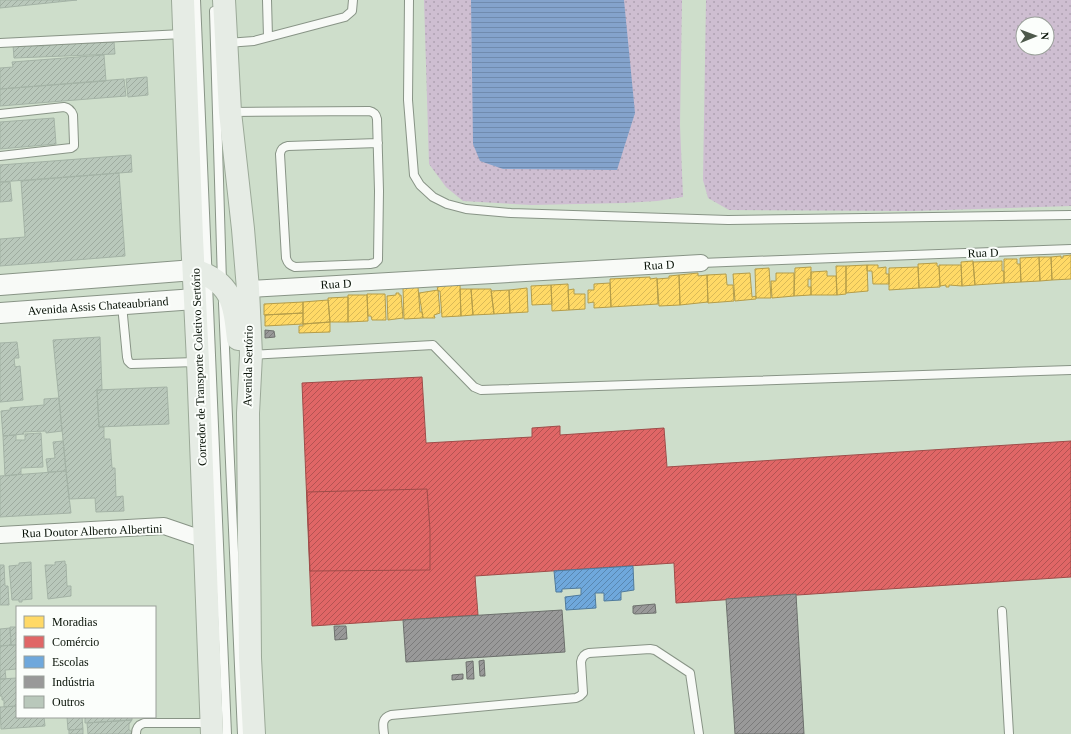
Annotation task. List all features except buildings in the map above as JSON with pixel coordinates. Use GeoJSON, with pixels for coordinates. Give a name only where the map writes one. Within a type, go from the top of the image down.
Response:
{"type":"FeatureCollection","features":[{"type":"Feature","properties":{"kind":"main road"},"geometry":{"type":"LineString","coordinates":[[183,0],[184,34],[208,277],[195,299],[205,540],[217,730]]}},
{"type":"Feature","properties":{"kind":"main road","name":"Avenida Sertório"},"geometry":{"type":"LineString","coordinates":[[224,0],[230,112],[248,289],[251,355],[248,413],[250,658],[254,734]]}},
{"type":"Feature","properties":{"kind":"main road"},"geometry":{"type":"LineString","coordinates":[[208,277],[230,298],[235,313],[248,413]]}},
{"type":"Feature","properties":{"kind":"street","name":"Rua D"},"geometry":{"type":"LineString","coordinates":[[248,289],[702,263]]}},
{"type":"Feature","properties":{"kind":"street"},"geometry":{"type":"LineString","coordinates":[[0,285],[208,277]]}},
{"type":"Feature","properties":{"kind":"street","name":"Avenida Assis Chateaubriand"},"geometry":{"type":"LineString","coordinates":[[0,313],[195,299]]}},
{"type":"Feature","properties":{"kind":"street","name":"Rua Doutor Alberto Albertini"},"geometry":{"type":"LineString","coordinates":[[0,535],[164,526],[205,540]]}},
{"type":"Feature","properties":{"kind":"lane","name":"Corredor de Transporte Coletivo Sertório"},"geometry":{"type":"LineString","coordinates":[[196,0],[208,277],[217,730]]}},
{"type":"Feature","properties":{"kind":"lane","name":"Corredor de Transporte Coletivo Sertório"},"geometry":{"type":"LineString","coordinates":[[214,0],[208,277],[242,734]]}},
{"type":"Feature","properties":{"kind":"lane"},"geometry":{"type":"LineString","coordinates":[[267,0],[268,37]]}},
{"type":"Feature","properties":{"kind":"lane"},"geometry":{"type":"LineString","coordinates":[[226,43],[254,41],[345,17],[352,11],[353,0]]}},
{"type":"Feature","properties":{"kind":"lane"},"geometry":{"type":"LineString","coordinates":[[409,0],[408,100],[414,175],[420,185],[433,197],[447,204],[466,209],[511,213],[700,220],[1071,215]]}},
{"type":"Feature","properties":{"kind":"lane"},"geometry":{"type":"LineString","coordinates":[[0,43],[184,34]]}},
{"type":"Feature","properties":{"kind":"lane"},"geometry":{"type":"LineString","coordinates":[[0,114],[64,107],[68,108],[72,111],[73,115],[74,146],[71,148],[0,156]]}},
{"type":"Feature","properties":{"kind":"lane"},"geometry":{"type":"LineString","coordinates":[[230,112],[368,111],[373,112],[376,115],[378,143],[379,191],[378,260],[375,263],[370,264],[295,267],[291,266],[286,258],[281,150],[288,146],[378,143]]}},
{"type":"Feature","properties":{"kind":"lane","name":"Rua D"},"geometry":{"type":"LineString","coordinates":[[702,263],[1071,249]]}},
{"type":"Feature","properties":{"kind":"lane"},"geometry":{"type":"LineString","coordinates":[[122,304],[126,357],[131,364],[198,362]]}},
{"type":"Feature","properties":{"kind":"lane"},"geometry":{"type":"LineString","coordinates":[[251,355],[433,345],[474,387],[481,390],[1071,370]]}},
{"type":"Feature","properties":{"kind":"lane"},"geometry":{"type":"LineString","coordinates":[[1002,610],[1009,734]]}},
{"type":"Feature","properties":{"kind":"lane"},"geometry":{"type":"LineString","coordinates":[[384,734],[384,720],[387,716],[391,715],[576,698],[583,693],[581,662],[582,657],[585,654],[650,649],[655,650],[690,673],[699,734]]}},
{"type":"Feature","properties":{"kind":"lane"},"geometry":{"type":"LineString","coordinates":[[136,734],[137,728],[140,724],[144,723],[217,730]]}},
{"type":"Feature","properties":{"kind":"shaded area"},"geometry":{"type":"Polygon","coordinates":[[[424,0],[682,0],[680,125],[683,197],[657,201],[624,203],[531,205],[463,201],[446,187],[429,164],[424,0]]]}},
{"type":"Feature","properties":{"kind":"shaded area"},"geometry":{"type":"Polygon","coordinates":[[[706,0],[1071,0],[1071,206],[912,211],[729,210],[708,198],[703,180],[706,0]]]}},
{"type":"Feature","properties":{"kind":"water"},"geometry":{"type":"Polygon","coordinates":[[[471,0],[624,0],[635,113],[617,170],[503,169],[480,161],[473,144],[471,0]]]}}]}
